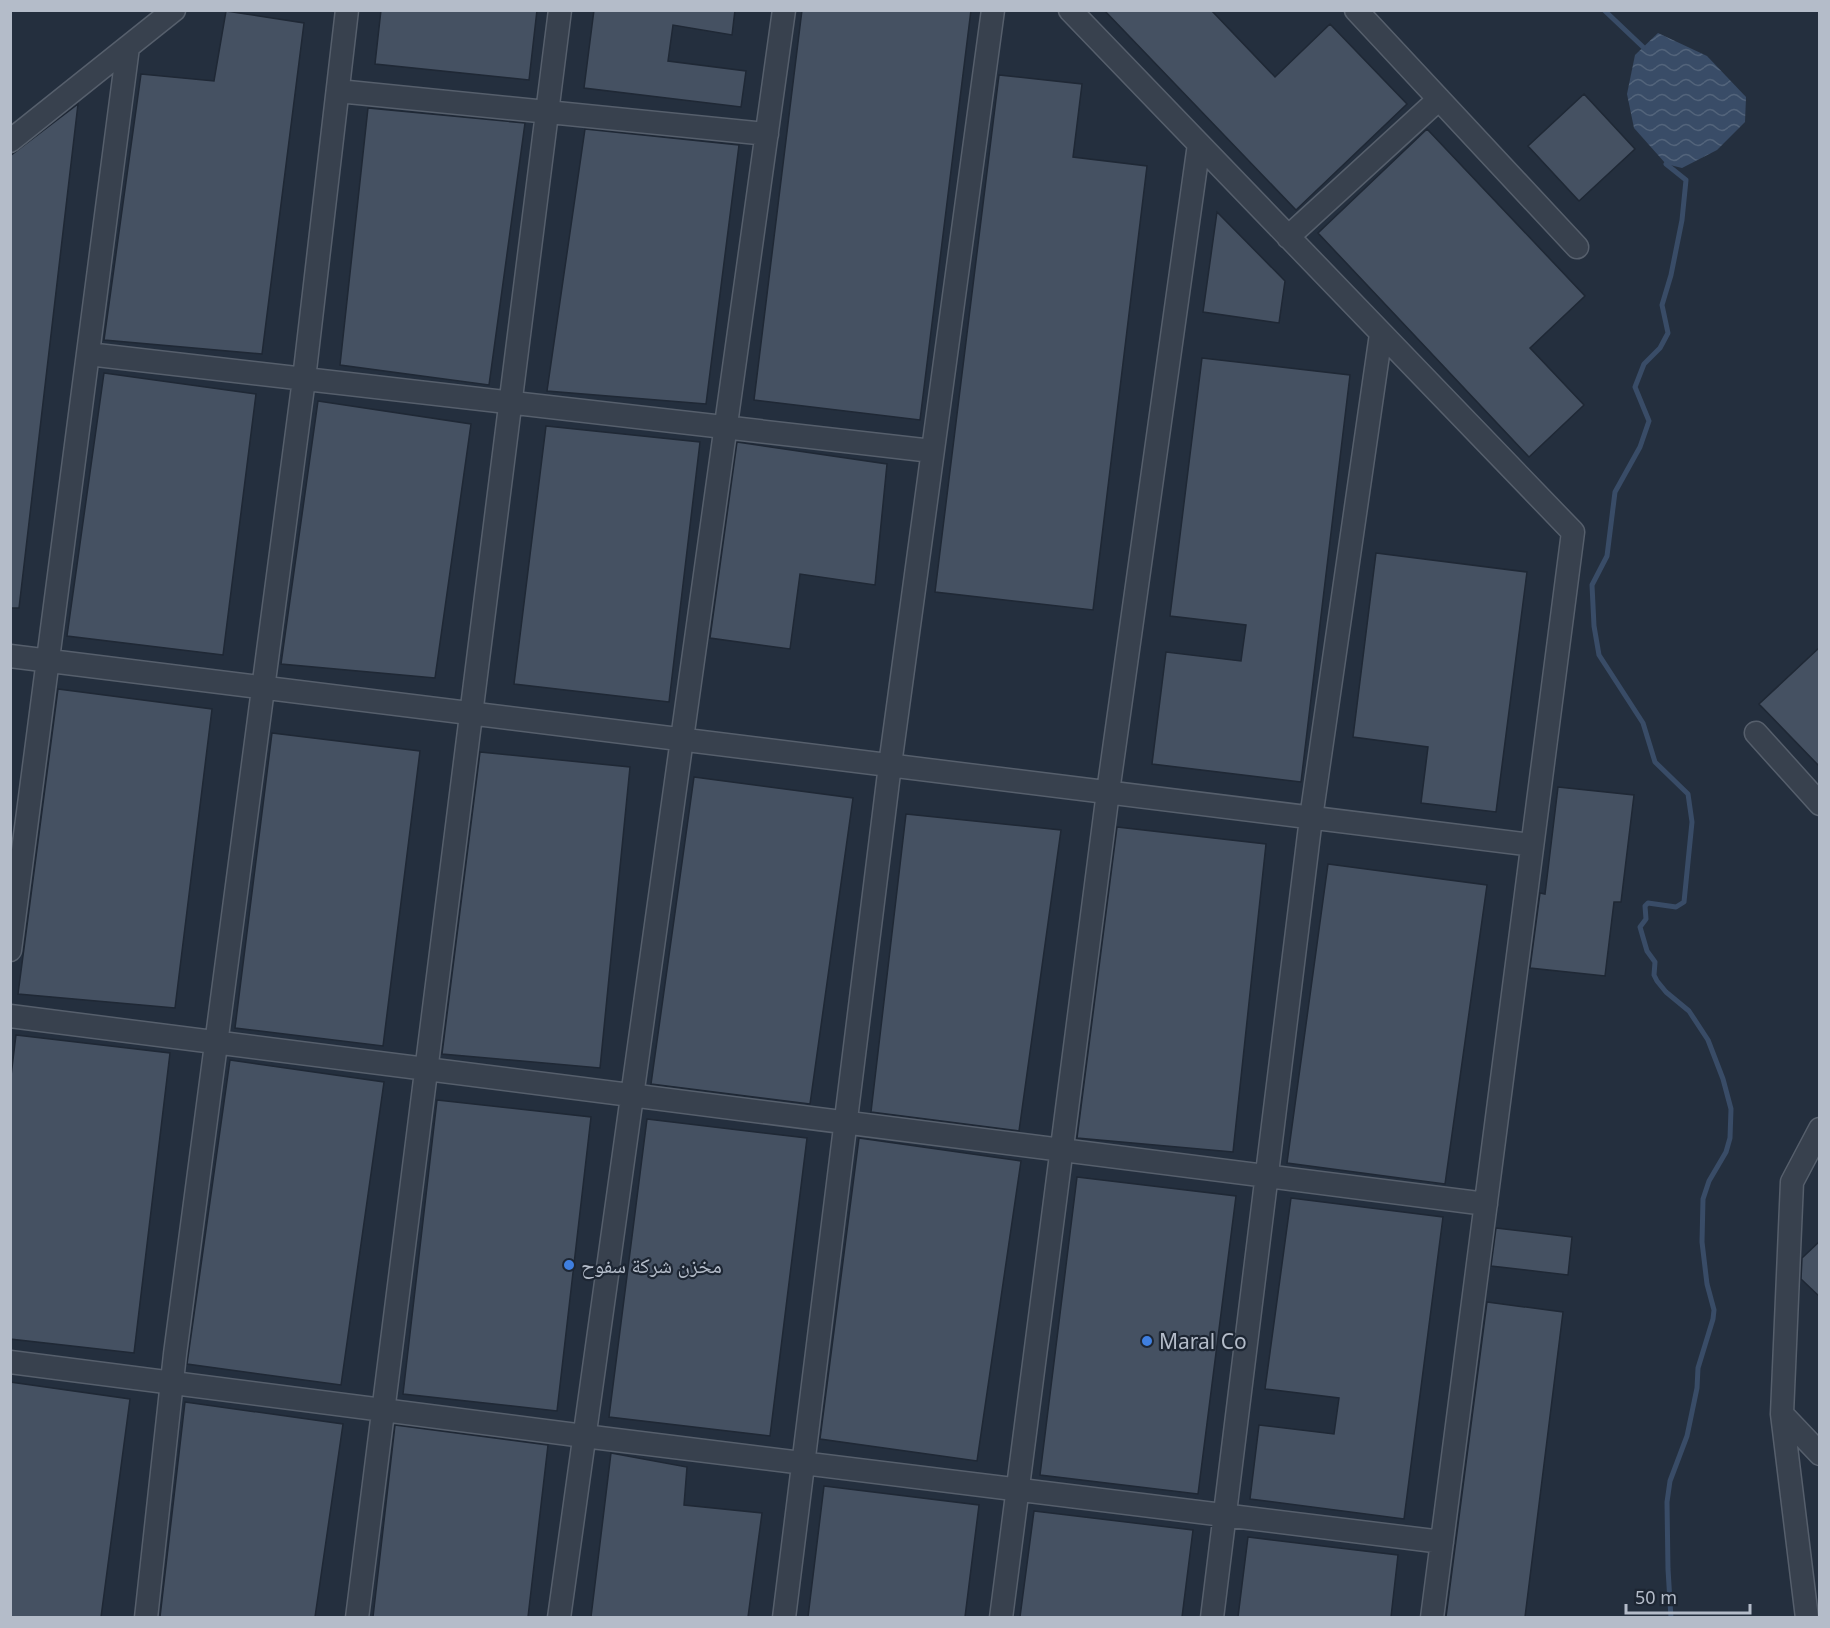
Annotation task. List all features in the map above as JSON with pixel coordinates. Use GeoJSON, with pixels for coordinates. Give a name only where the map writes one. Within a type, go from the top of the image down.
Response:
{"type":"FeatureCollection","features":[{"type":"Feature","properties":{"kind":"lane"},"geometry":{"type":"LineString","coordinates":[[10,141],[174,10]]}},
{"type":"Feature","properties":{"kind":"lane"},"geometry":{"type":"LineString","coordinates":[[146,1617],[172,1383],[265,687],[347,10]]}},
{"type":"Feature","properties":{"kind":"lane"},"geometry":{"type":"LineString","coordinates":[[357,1617],[560,10]]}},
{"type":"Feature","properties":{"kind":"lane"},"geometry":{"type":"LineString","coordinates":[[559,1617],[784,10]]}},
{"type":"Feature","properties":{"kind":"lane"},"geometry":{"type":"LineString","coordinates":[[784,1617],[890,765],[993,10]]}},
{"type":"Feature","properties":{"kind":"lane"},"geometry":{"type":"LineString","coordinates":[[1070,10],[1573,532],[1432,1617]]}},
{"type":"Feature","properties":{"kind":"lane"},"geometry":{"type":"LineString","coordinates":[[1356,10],[1577,247]]}},
{"type":"Feature","properties":{"kind":"lane"},"geometry":{"type":"LineString","coordinates":[[10,950],[128,47]]}},
{"type":"Feature","properties":{"kind":"lane"},"geometry":{"type":"LineString","coordinates":[[338,91],[767,134]]}},
{"type":"Feature","properties":{"kind":"lane"},"geometry":{"type":"LineString","coordinates":[[1288,237],[1439,99]]}},
{"type":"Feature","properties":{"kind":"lane"},"geometry":{"type":"LineString","coordinates":[[1001,1617],[1107,792],[1199,144]]}},
{"type":"Feature","properties":{"kind":"lane"},"geometry":{"type":"LineString","coordinates":[[1212,1617],[1311,818],[1381,333]]}},
{"type":"Feature","properties":{"kind":"lane"},"geometry":{"type":"LineString","coordinates":[[88,354],[932,451]]}},
{"type":"Feature","properties":{"kind":"lane"},"geometry":{"type":"LineString","coordinates":[[10,656],[1532,845]]}},
{"type":"Feature","properties":{"kind":"lane"},"geometry":{"type":"LineString","coordinates":[[1756,733],[1820,804]]}},
{"type":"Feature","properties":{"kind":"lane"},"geometry":{"type":"LineString","coordinates":[[10,1016],[1485,1204]]}},
{"type":"Feature","properties":{"kind":"lane"},"geometry":{"type":"LineString","coordinates":[[1807,1617],[1782,1414],[1792,1182],[1820,1129]]}},
{"type":"Feature","properties":{"kind":"lane"},"geometry":{"type":"LineString","coordinates":[[10,1362],[584,1436],[1442,1542]]}},
{"type":"Feature","properties":{"kind":"lane"},"geometry":{"type":"LineString","coordinates":[[1782,1414],[1820,1454]]}},
{"type":"Feature","properties":{"kind":"water"},"geometry":{"type":"Polygon","coordinates":[[[1658,33],[1707,56],[1746,97],[1745,122],[1717,150],[1682,168],[1666,164],[1634,128],[1627,94],[1635,55],[1658,33]]]}},
{"type":"Feature","properties":{"kind":"building"},"geometry":{"type":"Polygon","coordinates":[[[381,10],[537,10],[529,80],[375,64],[381,10]]]}},
{"type":"Feature","properties":{"kind":"building"},"geometry":{"type":"Polygon","coordinates":[[[594,10],[735,10],[732,35],[673,25],[668,61],[746,71],[741,107],[584,88],[594,10]]]}},
{"type":"Feature","properties":{"kind":"building"},"geometry":{"type":"Polygon","coordinates":[[[802,10],[971,10],[920,420],[754,400],[802,10]]]}},
{"type":"Feature","properties":{"kind":"building"},"geometry":{"type":"Polygon","coordinates":[[[1104,10],[1211,10],[1275,77],[1330,24],[1407,104],[1296,210],[1104,10]]]}},
{"type":"Feature","properties":{"kind":"building"},"geometry":{"type":"Polygon","coordinates":[[[226,11],[304,23],[262,354],[104,340],[141,74],[214,81],[226,11]]]}},
{"type":"Feature","properties":{"kind":"building"},"geometry":{"type":"Polygon","coordinates":[[[999,75],[1082,84],[1073,157],[1147,166],[1093,610],[935,592],[999,75]]]}},
{"type":"Feature","properties":{"kind":"building"},"geometry":{"type":"Polygon","coordinates":[[[1584,94],[1635,149],[1579,201],[1528,146],[1584,94]]]}},
{"type":"Feature","properties":{"kind":"building"},"geometry":{"type":"Polygon","coordinates":[[[78,104],[19,608],[10,608],[10,156],[78,104]]]}},
{"type":"Feature","properties":{"kind":"building"},"geometry":{"type":"Polygon","coordinates":[[[368,108],[525,123],[489,385],[340,365],[368,108]]]}},
{"type":"Feature","properties":{"kind":"building"},"geometry":{"type":"Polygon","coordinates":[[[585,129],[739,145],[706,404],[547,391],[585,129]]]}},
{"type":"Feature","properties":{"kind":"building"},"geometry":{"type":"Polygon","coordinates":[[[1427,129],[1585,296],[1530,348],[1584,405],[1529,457],[1318,233],[1427,129]]]}},
{"type":"Feature","properties":{"kind":"building"},"geometry":{"type":"Polygon","coordinates":[[[1217,212],[1285,281],[1279,323],[1203,312],[1217,212]]]}},
{"type":"Feature","properties":{"kind":"building"},"geometry":{"type":"Polygon","coordinates":[[[1202,358],[1350,375],[1301,782],[1152,764],[1166,652],[1241,661],[1246,625],[1170,616],[1202,358]]]}},
{"type":"Feature","properties":{"kind":"building"},"geometry":{"type":"Polygon","coordinates":[[[104,373],[256,394],[223,655],[67,636],[104,373]]]}},
{"type":"Feature","properties":{"kind":"building"},"geometry":{"type":"Polygon","coordinates":[[[318,401],[471,424],[435,678],[281,664],[318,401]]]}},
{"type":"Feature","properties":{"kind":"building"},"geometry":{"type":"Polygon","coordinates":[[[546,426],[700,442],[669,702],[514,684],[546,426]]]}},
{"type":"Feature","properties":{"kind":"building"},"geometry":{"type":"Polygon","coordinates":[[[737,442],[887,464],[875,585],[800,574],[790,649],[710,638],[737,442]]]}},
{"type":"Feature","properties":{"kind":"building"},"geometry":{"type":"Polygon","coordinates":[[[1376,553],[1527,572],[1496,812],[1421,803],[1428,747],[1353,737],[1376,553]]]}},
{"type":"Feature","properties":{"kind":"building"},"geometry":{"type":"Polygon","coordinates":[[[1820,647],[1820,767],[1759,704],[1820,647]]]}},
{"type":"Feature","properties":{"kind":"building"},"geometry":{"type":"Polygon","coordinates":[[[58,689],[212,709],[175,1008],[18,994],[58,689]]]}},
{"type":"Feature","properties":{"kind":"building"},"geometry":{"type":"Polygon","coordinates":[[[272,733],[420,751],[383,1046],[235,1028],[272,733]]]}},
{"type":"Feature","properties":{"kind":"building"},"geometry":{"type":"Polygon","coordinates":[[[480,752],[630,767],[600,1068],[442,1054],[480,752]]]}},
{"type":"Feature","properties":{"kind":"building"},"geometry":{"type":"Polygon","coordinates":[[[694,777],[853,798],[810,1104],[651,1084],[694,777]]]}},
{"type":"Feature","properties":{"kind":"building"},"geometry":{"type":"Polygon","coordinates":[[[1558,787],[1634,795],[1621,902],[1614,902],[1605,976],[1530,968],[1540,893],[1545,894],[1558,787]]]}},
{"type":"Feature","properties":{"kind":"building"},"geometry":{"type":"Polygon","coordinates":[[[906,814],[1061,830],[1019,1131],[871,1112],[906,814]]]}},
{"type":"Feature","properties":{"kind":"building"},"geometry":{"type":"Polygon","coordinates":[[[1117,827],[1266,844],[1233,1152],[1077,1138],[1117,827]]]}},
{"type":"Feature","properties":{"kind":"building"},"geometry":{"type":"Polygon","coordinates":[[[1328,864],[1487,885],[1445,1184],[1287,1163],[1328,864]]]}},
{"type":"Feature","properties":{"kind":"building"},"geometry":{"type":"Polygon","coordinates":[[[16,1035],[170,1053],[134,1353],[10,1339],[10,1084],[16,1035]]]}},
{"type":"Feature","properties":{"kind":"building"},"geometry":{"type":"Polygon","coordinates":[[[230,1060],[384,1082],[341,1385],[187,1364],[230,1060]]]}},
{"type":"Feature","properties":{"kind":"building"},"geometry":{"type":"Polygon","coordinates":[[[437,1100],[591,1117],[557,1411],[403,1394],[437,1100]]]}},
{"type":"Feature","properties":{"kind":"building"},"geometry":{"type":"Polygon","coordinates":[[[647,1119],[807,1138],[770,1436],[609,1417],[647,1119]]]}},
{"type":"Feature","properties":{"kind":"building"},"geometry":{"type":"Polygon","coordinates":[[[859,1138],[1021,1161],[977,1461],[820,1439],[859,1138]]]}},
{"type":"Feature","properties":{"kind":"building"},"geometry":{"type":"Polygon","coordinates":[[[1077,1177],[1236,1196],[1198,1494],[1040,1475],[1077,1177]]]}},
{"type":"Feature","properties":{"kind":"building"},"geometry":{"type":"Polygon","coordinates":[[[1291,1198],[1443,1217],[1404,1519],[1250,1499],[1259,1425],[1334,1434],[1339,1398],[1265,1389],[1291,1198]]]}},
{"type":"Feature","properties":{"kind":"building"},"geometry":{"type":"Polygon","coordinates":[[[1496,1228],[1572,1237],[1568,1275],[1491,1266],[1496,1228]]]}},
{"type":"Feature","properties":{"kind":"building"},"geometry":{"type":"Polygon","coordinates":[[[1820,1241],[1820,1297],[1801,1279],[1802,1258],[1820,1241]]]}},
{"type":"Feature","properties":{"kind":"building"},"geometry":{"type":"Polygon","coordinates":[[[1487,1302],[1563,1312],[1525,1617],[1446,1617],[1487,1302]]]}},
{"type":"Feature","properties":{"kind":"building"},"geometry":{"type":"Polygon","coordinates":[[[10,1382],[130,1399],[101,1617],[10,1617],[10,1382]]]}},
{"type":"Feature","properties":{"kind":"building"},"geometry":{"type":"Polygon","coordinates":[[[185,1402],[343,1424],[315,1617],[160,1617],[185,1402]]]}},
{"type":"Feature","properties":{"kind":"building"},"geometry":{"type":"Polygon","coordinates":[[[395,1425],[548,1445],[528,1617],[373,1617],[395,1425]]]}},
{"type":"Feature","properties":{"kind":"building"},"geometry":{"type":"Polygon","coordinates":[[[611,1453],[687,1467],[684,1505],[762,1513],[748,1617],[591,1617],[611,1453]]]}},
{"type":"Feature","properties":{"kind":"building"},"geometry":{"type":"Polygon","coordinates":[[[824,1486],[979,1505],[965,1617],[808,1617],[824,1486]]]}},
{"type":"Feature","properties":{"kind":"building"},"geometry":{"type":"Polygon","coordinates":[[[1034,1511],[1193,1530],[1182,1617],[1020,1617],[1034,1511]]]}},
{"type":"Feature","properties":{"kind":"building"},"geometry":{"type":"Polygon","coordinates":[[[1248,1537],[1398,1555],[1391,1617],[1238,1617],[1248,1537]]]}},
{"type":"Feature","properties":{"kind":"waterway"},"geometry":{"type":"LineString","coordinates":[[1604,10],[1643,47]]}},
{"type":"Feature","properties":{"kind":"waterway"},"geometry":{"type":"LineString","coordinates":[[1666,164],[1686,180],[1682,220],[1671,275],[1662,305],[1668,333],[1660,348],[1644,364],[1635,387],[1649,421],[1640,447],[1615,492],[1607,556],[1592,585],[1594,626],[1599,655],[1643,723],[1655,762],[1688,794],[1692,822],[1684,902],[1676,907],[1648,903],[1645,906],[1646,919],[1640,927],[1647,951],[1655,962],[1654,975],[1657,981],[1666,992],[1689,1011],[1708,1040],[1723,1079],[1731,1109],[1730,1138],[1726,1152],[1709,1181],[1703,1199],[1702,1242],[1707,1284],[1714,1310],[1713,1319],[1698,1368],[1697,1388],[1687,1436],[1670,1481],[1667,1502],[1671,1618]]}},
{"type":"Feature","properties":{"kind":"place","name":"مخزن شركة سفوح"},"geometry":{"type":"Point","coordinates":[569,1265]}},
{"type":"Feature","properties":{"kind":"place","name":"Maral Co"},"geometry":{"type":"Point","coordinates":[1147,1341]}}]}
